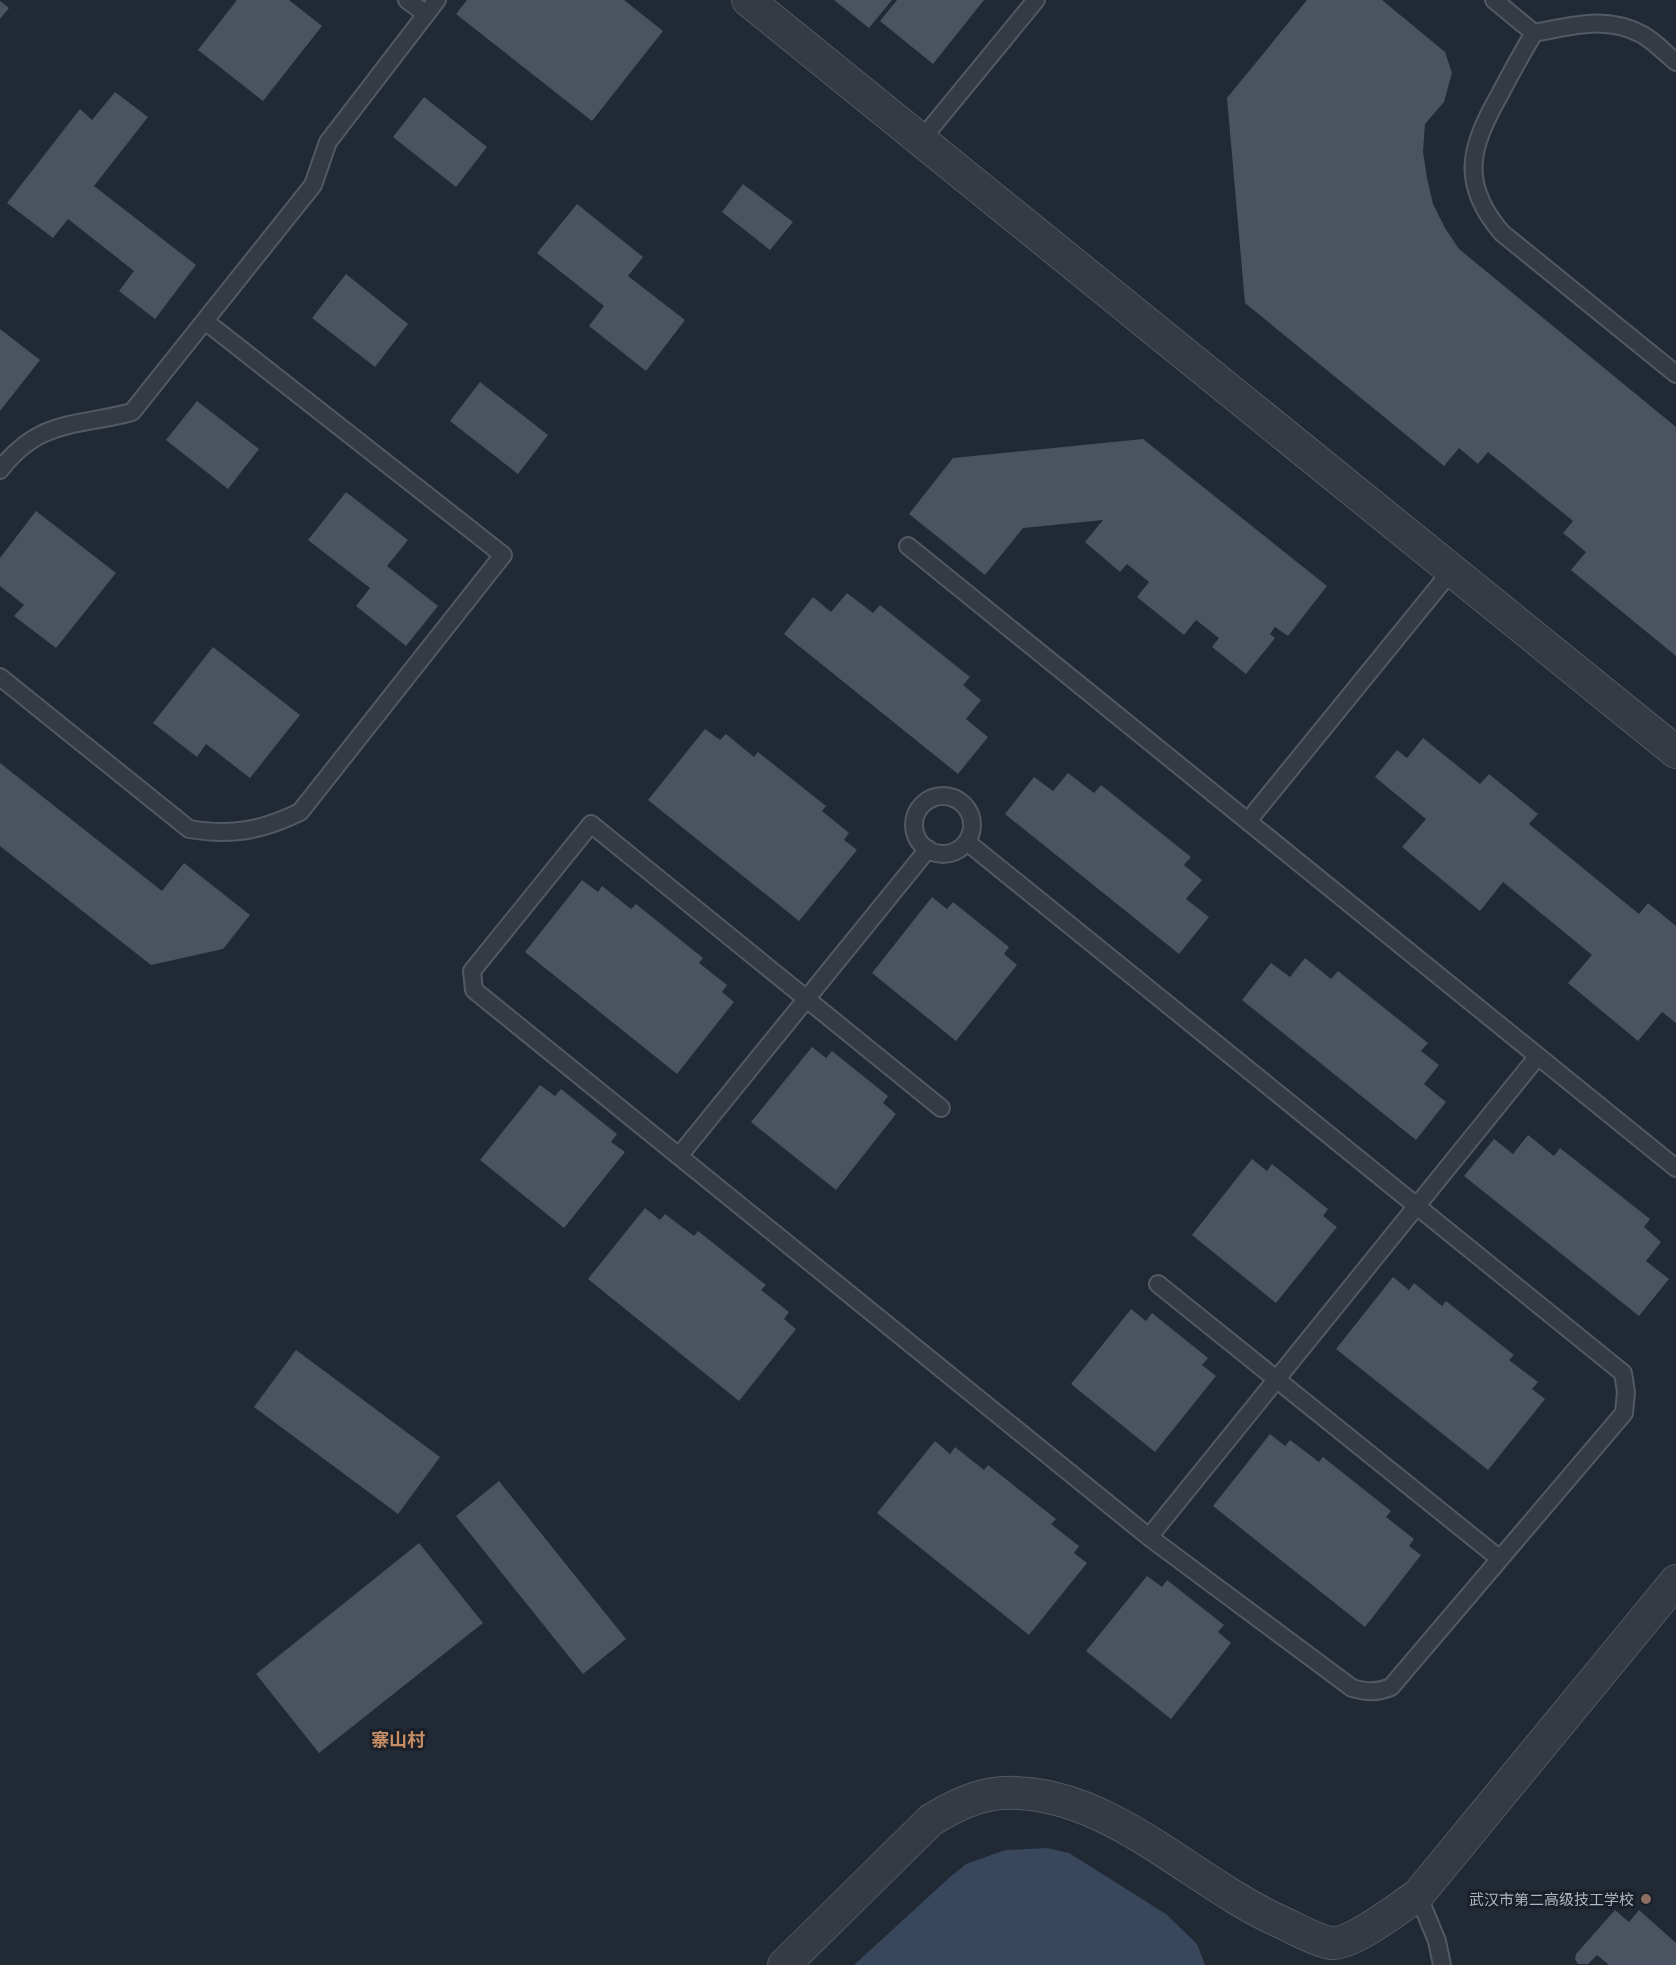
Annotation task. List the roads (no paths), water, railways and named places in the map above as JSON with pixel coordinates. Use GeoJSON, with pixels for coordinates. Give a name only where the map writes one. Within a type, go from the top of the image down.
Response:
{"type":"FeatureCollection","features":[{"type":"Feature","properties":{"kind":"street"},"geometry":{"type":"LineString","coordinates":[[748,0],[1676,752]]}},
{"type":"Feature","properties":{"kind":"street"},"geometry":{"type":"LineString","coordinates":[[784,1965],[931,1820],[957,1805],[1000,1793],[1030,1794],[1060,1799],[1115,1822],[1261,1913],[1331,1943],[1347,1941],[1418,1895],[1676,1581]]}},
{"type":"Feature","properties":{"kind":"lane"},"geometry":{"type":"LineString","coordinates":[[407,0],[426,14]]}},
{"type":"Feature","properties":{"kind":"lane"},"geometry":{"type":"LineString","coordinates":[[0,470],[24,444],[56,427],[80,421],[105,420],[132,412],[314,185],[328,142],[437,0]]}},
{"type":"Feature","properties":{"kind":"lane"},"geometry":{"type":"LineString","coordinates":[[921,140],[1036,0]]}},
{"type":"Feature","properties":{"kind":"lane"},"geometry":{"type":"LineString","coordinates":[[1494,0],[1534,33],[1598,22],[1624,26],[1645,36],[1676,62]]}},
{"type":"Feature","properties":{"kind":"lane"},"geometry":{"type":"LineString","coordinates":[[1534,33],[1485,120],[1475,148],[1475,183],[1480,202],[1489,218],[1502,233],[1676,374]]}},
{"type":"Feature","properties":{"kind":"lane"},"geometry":{"type":"LineString","coordinates":[[0,677],[189,829],[214,833],[260,829],[300,812],[503,555],[205,321]]}},
{"type":"Feature","properties":{"kind":"lane"},"geometry":{"type":"LineString","coordinates":[[908,546],[1676,1168]]}},
{"type":"Feature","properties":{"kind":"lane"},"geometry":{"type":"LineString","coordinates":[[1248,821],[1452,570]]}},
{"type":"Feature","properties":{"kind":"lane"},"geometry":{"type":"LineString","coordinates":[[941,796],[955,798],[967,808],[972,821],[967,842],[960,849],[948,854],[935,853],[928,849],[923,846],[916,835],[914,823],[918,810],[927,801],[941,796]]}},
{"type":"Feature","properties":{"kind":"lane"},"geometry":{"type":"LineString","coordinates":[[941,1108],[591,824],[472,971],[474,990],[1149,1537],[1352,1688],[1372,1692],[1391,1687],[1624,1413],[1626,1392],[1623,1373],[967,842]]}},
{"type":"Feature","properties":{"kind":"lane"},"geometry":{"type":"LineString","coordinates":[[680,1156],[928,849]]}},
{"type":"Feature","properties":{"kind":"lane"},"geometry":{"type":"LineString","coordinates":[[1149,1537],[1538,1056]]}},
{"type":"Feature","properties":{"kind":"lane"},"geometry":{"type":"LineString","coordinates":[[1158,1284],[1500,1559]]}},
{"type":"Feature","properties":{"kind":"lane"},"geometry":{"type":"LineString","coordinates":[[1418,1895],[1437,1941],[1442,1965]]}},
{"type":"Feature","properties":{"kind":"water"},"geometry":{"type":"Polygon","coordinates":[[[1047,1848],[1069,1853],[1166,1914],[1197,1944],[1205,1965],[854,1965],[966,1864],[1005,1850],[1047,1848]]]}},
{"type":"Feature","properties":{"kind":"place","name":"武汉市第二高级技工学校"},"geometry":{"type":"Point","coordinates":[1646,1899]}},
{"type":"Feature","properties":{"kind":"district","name":"寨山村"},"geometry":{"type":"Point","coordinates":[398,1739]}}]}
